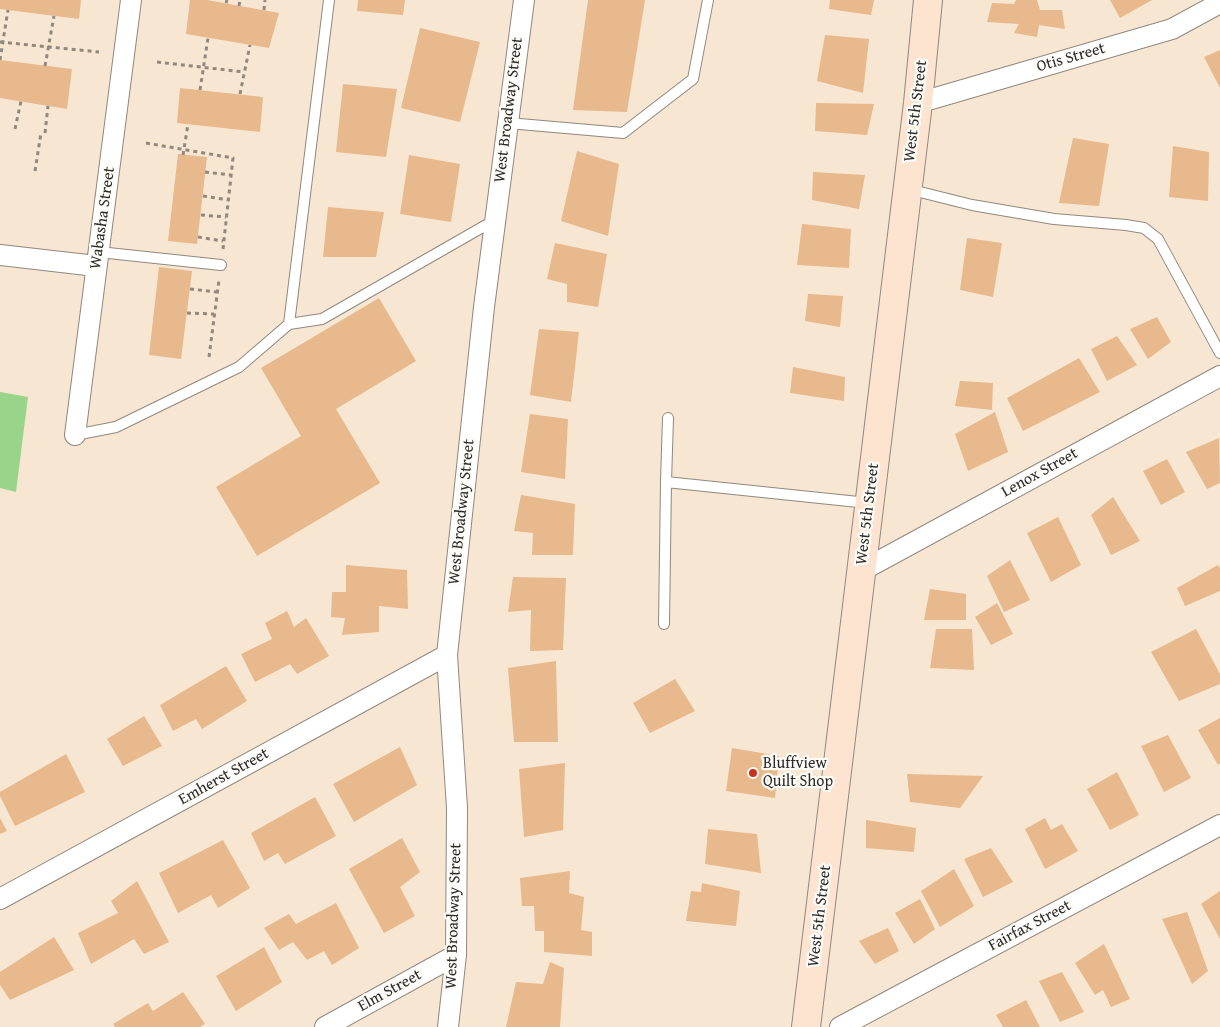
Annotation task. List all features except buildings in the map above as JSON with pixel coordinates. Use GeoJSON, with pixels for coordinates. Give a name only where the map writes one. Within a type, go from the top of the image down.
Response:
{"type":"FeatureCollection","features":[{"type":"Feature","properties":{"kind":"main road","name":"West 5th Street"},"geometry":{"type":"LineString","coordinates":[[806,1027],[918,103],[928,0]]}},
{"type":"Feature","properties":{"kind":"street","name":"Wabasha Street"},"geometry":{"type":"LineString","coordinates":[[75,435],[131,0]]}},
{"type":"Feature","properties":{"kind":"street","name":"West Broadway Street"},"geometry":{"type":"LineString","coordinates":[[448,1027],[456,955],[457,808],[447,655],[484,307],[524,0]]}},
{"type":"Feature","properties":{"kind":"street","name":"Otis Street"},"geometry":{"type":"LineString","coordinates":[[918,103],[1172,29],[1220,3]]}},
{"type":"Feature","properties":{"kind":"street"},"geometry":{"type":"LineString","coordinates":[[0,255],[98,259]]}},
{"type":"Feature","properties":{"kind":"street","name":"Lenox Street"},"geometry":{"type":"LineString","coordinates":[[861,571],[1220,376]]}},
{"type":"Feature","properties":{"kind":"street","name":"Emherst Street"},"geometry":{"type":"LineString","coordinates":[[0,899],[447,655]]}},
{"type":"Feature","properties":{"kind":"street","name":"Fairfax Street"},"geometry":{"type":"LineString","coordinates":[[840,1027],[1220,825]]}},
{"type":"Feature","properties":{"kind":"street","name":"Elm Street"},"geometry":{"type":"LineString","coordinates":[[325,1027],[456,955]]}},
{"type":"Feature","properties":{"kind":"lane"},"geometry":{"type":"LineString","coordinates":[[289,324],[329,0]]}},
{"type":"Feature","properties":{"kind":"lane"},"geometry":{"type":"LineString","coordinates":[[508,123],[623,134],[693,79],[708,0]]}},
{"type":"Feature","properties":{"kind":"lane"},"geometry":{"type":"LineString","coordinates":[[907,189],[972,205],[1054,219],[1144,228],[1158,239],[1220,353]]}},
{"type":"Feature","properties":{"kind":"lane"},"geometry":{"type":"LineString","coordinates":[[75,435],[116,427],[239,367],[289,324],[322,318],[495,220]]}},
{"type":"Feature","properties":{"kind":"lane"},"geometry":{"type":"LineString","coordinates":[[98,259],[220,266]]}},
{"type":"Feature","properties":{"kind":"lane"},"geometry":{"type":"LineString","coordinates":[[664,624],[668,418]]}},
{"type":"Feature","properties":{"kind":"lane"},"geometry":{"type":"LineString","coordinates":[[666,482],[869,503]]}},
{"type":"Feature","properties":{"kind":"path"},"geometry":{"type":"LineString","coordinates":[[239,6],[240,0]]}},
{"type":"Feature","properties":{"kind":"path"},"geometry":{"type":"LineString","coordinates":[[264,10],[265,0]]}},
{"type":"Feature","properties":{"kind":"path"},"geometry":{"type":"LineString","coordinates":[[0,60],[1,43],[8,10]]}},
{"type":"Feature","properties":{"kind":"path"},"geometry":{"type":"LineString","coordinates":[[46,66],[54,16]]}},
{"type":"Feature","properties":{"kind":"path"},"geometry":{"type":"LineString","coordinates":[[200,90],[208,38]]}},
{"type":"Feature","properties":{"kind":"path"},"geometry":{"type":"LineString","coordinates":[[1,43],[99,52]]}},
{"type":"Feature","properties":{"kind":"path"},"geometry":{"type":"LineString","coordinates":[[240,94],[250,45]]}},
{"type":"Feature","properties":{"kind":"path"},"geometry":{"type":"LineString","coordinates":[[157,62],[244,72]]}},
{"type":"Feature","properties":{"kind":"path"},"geometry":{"type":"LineString","coordinates":[[15,129],[21,101]]}},
{"type":"Feature","properties":{"kind":"path"},"geometry":{"type":"LineString","coordinates":[[35,171],[48,106]]}},
{"type":"Feature","properties":{"kind":"path"},"geometry":{"type":"LineString","coordinates":[[183,155],[188,124]]}},
{"type":"Feature","properties":{"kind":"path"},"geometry":{"type":"LineString","coordinates":[[146,143],[233,158]]}},
{"type":"Feature","properties":{"kind":"path"},"geometry":{"type":"LineString","coordinates":[[205,172],[231,175]]}},
{"type":"Feature","properties":{"kind":"path"},"geometry":{"type":"LineString","coordinates":[[202,196],[229,200]]}},
{"type":"Feature","properties":{"kind":"path"},"geometry":{"type":"LineString","coordinates":[[200,215],[226,217]]}},
{"type":"Feature","properties":{"kind":"path"},"geometry":{"type":"LineString","coordinates":[[198,237],[224,241]]}},
{"type":"Feature","properties":{"kind":"path"},"geometry":{"type":"LineString","coordinates":[[190,289],[217,292]]}},
{"type":"Feature","properties":{"kind":"path"},"geometry":{"type":"LineString","coordinates":[[187,313],[214,314]]}},
{"type":"Feature","properties":{"kind":"green space"},"geometry":{"type":"Polygon","coordinates":[[[0,392],[28,397],[16,492],[0,488],[0,392]]]}},
{"type":"Feature","properties":{"kind":"place","name":"Bluffview Quilt Shop"},"geometry":{"type":"Point","coordinates":[753,773]}}]}
